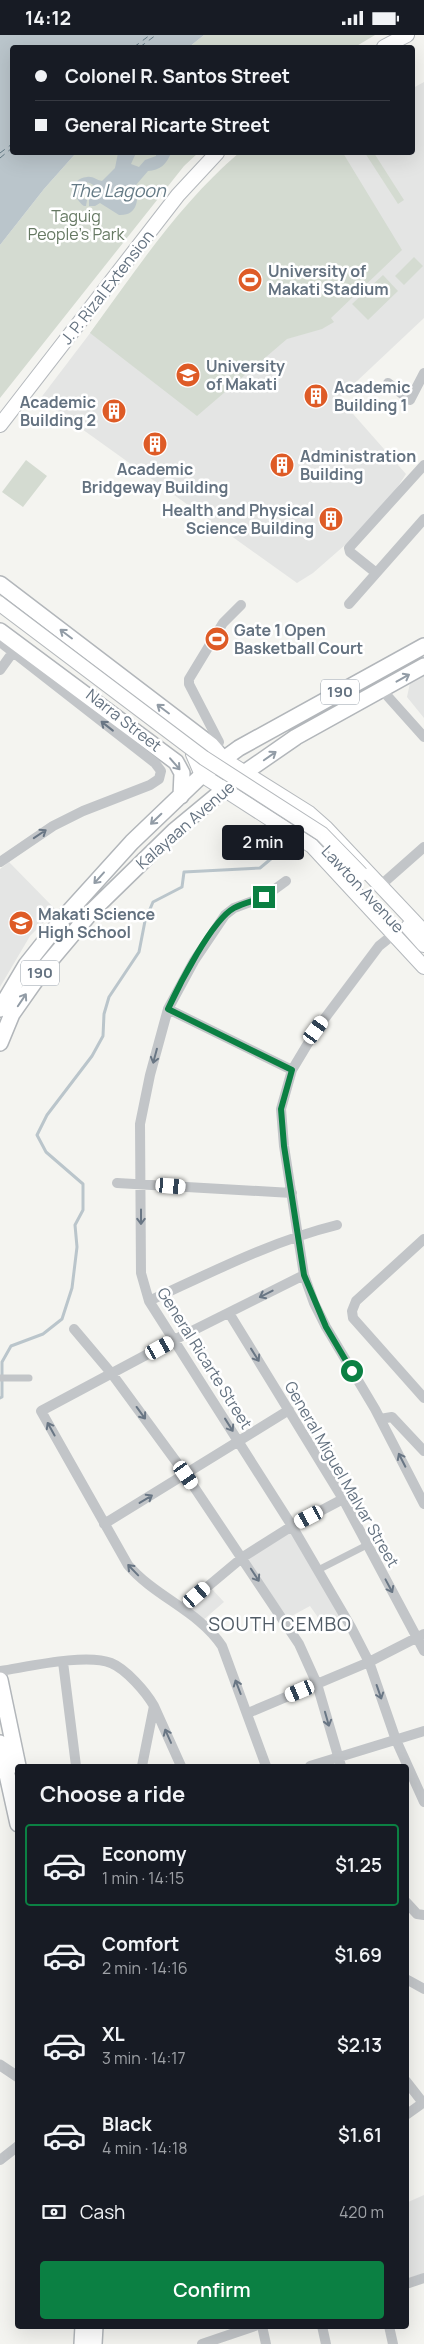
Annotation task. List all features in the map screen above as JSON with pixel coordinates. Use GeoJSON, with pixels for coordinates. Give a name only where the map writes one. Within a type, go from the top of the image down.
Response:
{"type":"FeatureCollection","features":[{"type":"Feature","properties":{"kind":"main road"},"geometry":{"type":"LineString","coordinates":[[388,45],[407,35]]}},
{"type":"Feature","properties":{"kind":"main road","name":"J. P. Rizal Extension"},"geometry":{"type":"LineString","coordinates":[[0,425],[178,195],[215,155]]}},
{"type":"Feature","properties":{"kind":"main road"},"geometry":{"type":"LineString","coordinates":[[0,584],[105,663],[244,773],[308,813],[326,828],[424,932]]}},
{"type":"Feature","properties":{"kind":"main road","name":"Lawton Avenue"},"geometry":{"type":"LineString","coordinates":[[0,605],[204,758],[322,834],[424,955]]}},
{"type":"Feature","properties":{"kind":"main road"},"geometry":{"type":"LineString","coordinates":[[0,609],[193,754],[202,775],[312,846],[424,967]]}},
{"type":"Feature","properties":{"kind":"main road","name":"Lawton Avenue"},"geometry":{"type":"LineString","coordinates":[[0,613],[197,763],[317,839],[359,877],[424,945]]}},
{"type":"Feature","properties":{"kind":"main road"},"geometry":{"type":"LineString","coordinates":[[0,631],[176,762],[182,773],[181,796]]}},
{"type":"Feature","properties":{"kind":"main road","name":"Kalayaan Avenue"},"geometry":{"type":"LineString","coordinates":[[0,1009],[26,965],[41,945],[129,846],[202,775],[219,754],[308,709],[424,646]]}},
{"type":"Feature","properties":{"kind":"main road","name":"Kalayaan Avenue"},"geometry":{"type":"LineString","coordinates":[[0,1043],[12,1014],[38,975],[93,910],[143,860],[244,773],[296,737],[424,666]]}},
{"type":"Feature","properties":{"kind":"main road"},"geometry":{"type":"LineString","coordinates":[[308,709],[316,725]]}},
{"type":"Feature","properties":{"kind":"main road"},"geometry":{"type":"LineString","coordinates":[[285,721],[293,728],[296,737]]}},
{"type":"Feature","properties":{"kind":"main road"},"geometry":{"type":"LineString","coordinates":[[193,754],[219,754]]}},
{"type":"Feature","properties":{"kind":"main road"},"geometry":{"type":"LineString","coordinates":[[258,812],[256,804],[258,797],[272,791]]}},
{"type":"Feature","properties":{"kind":"main road"},"geometry":{"type":"LineString","coordinates":[[129,846],[143,860]]}},
{"type":"Feature","properties":{"kind":"main road"},"geometry":{"type":"LineString","coordinates":[[0,1680],[18,1764]]}},
{"type":"Feature","properties":{"kind":"main road"},"geometry":{"type":"LineString","coordinates":[[0,1743],[15,1810]]}},
{"type":"Feature","properties":{"kind":"main road"},"geometry":{"type":"LineString","coordinates":[[82,2344],[91,2329]]}},
{"type":"Feature","properties":{"kind":"main road"},"geometry":{"type":"LineString","coordinates":[[92,2329],[94,2344]]}},
{"type":"Feature","properties":{"kind":"street"},"geometry":{"type":"LineString","coordinates":[[388,383],[410,400],[424,373]]}},
{"type":"Feature","properties":{"kind":"street"},"geometry":{"type":"LineString","coordinates":[[375,572],[350,552],[349,548],[390,506],[407,481],[424,465]]}},
{"type":"Feature","properties":{"kind":"street"},"geometry":{"type":"LineString","coordinates":[[349,604],[375,572],[424,519]]}},
{"type":"Feature","properties":{"kind":"street"},"geometry":{"type":"LineString","coordinates":[[219,754],[219,742],[189,684],[189,679],[223,623],[241,605]]}},
{"type":"Feature","properties":{"kind":"street","name":"Narra Street"},"geometry":{"type":"LineString","coordinates":[[0,643],[155,763],[160,769],[161,775],[159,779],[150,785],[83,811],[53,826],[0,862]]}},
{"type":"Feature","properties":{"kind":"street"},"geometry":{"type":"LineString","coordinates":[[0,670],[13,652]]}},
{"type":"Feature","properties":{"kind":"street"},"geometry":{"type":"LineString","coordinates":[[382,689],[424,737]]}},
{"type":"Feature","properties":{"kind":"street"},"geometry":{"type":"LineString","coordinates":[[381,885],[424,847]]}},
{"type":"Feature","properties":{"kind":"street","name":"General Ricarte Street"},"geometry":{"type":"LineString","coordinates":[[286,881],[264,897],[234,908],[225,915],[194,961],[168,1009],[150,1075],[140,1124],[141,1273],[149,1301],[176,1339],[292,1525],[369,1662],[396,1741],[407,1764]]}},
{"type":"Feature","properties":{"kind":"street"},"geometry":{"type":"LineString","coordinates":[[394,934],[379,946],[316,1030],[292,1070],[281,1109],[284,1146],[304,1275],[326,1327],[380,1419],[424,1504]]}},
{"type":"Feature","properties":{"kind":"street"},"geometry":{"type":"LineString","coordinates":[[168,1009],[292,1070]]}},
{"type":"Feature","properties":{"kind":"street"},"geometry":{"type":"LineString","coordinates":[[118,1183],[292,1193]]}},
{"type":"Feature","properties":{"kind":"street"},"geometry":{"type":"LineString","coordinates":[[149,1301],[228,1265],[298,1237],[337,1225]]}},
{"type":"Feature","properties":{"kind":"street"},"geometry":{"type":"LineString","coordinates":[[424,1239],[356,1301],[352,1311],[353,1317],[424,1398]]}},
{"type":"Feature","properties":{"kind":"street"},"geometry":{"type":"LineString","coordinates":[[265,1764],[222,1646],[214,1634],[130,1568],[41,1411],[176,1339],[304,1275]]}},
{"type":"Feature","properties":{"kind":"street","name":"General Miguel Malvar Street"},"geometry":{"type":"LineString","coordinates":[[229,1313],[343,1499],[367,1545],[420,1636],[424,1651]]}},
{"type":"Feature","properties":{"kind":"street"},"geometry":{"type":"LineString","coordinates":[[74,1329],[112,1374],[186,1475],[299,1644],[317,1683],[340,1762]]}},
{"type":"Feature","properties":{"kind":"street"},"geometry":{"type":"LineString","coordinates":[[0,1378],[28,1378]]}},
{"type":"Feature","properties":{"kind":"street"},"geometry":{"type":"LineString","coordinates":[[104,1524],[289,1410]]}},
{"type":"Feature","properties":{"kind":"street"},"geometry":{"type":"LineString","coordinates":[[380,1419],[392,1417],[424,1451]]}},
{"type":"Feature","properties":{"kind":"street"},"geometry":{"type":"LineString","coordinates":[[182,1608],[242,1557],[292,1525],[343,1499]]}},
{"type":"Feature","properties":{"kind":"street"},"geometry":{"type":"LineString","coordinates":[[318,1570],[367,1545]]}},
{"type":"Feature","properties":{"kind":"street"},"geometry":{"type":"LineString","coordinates":[[248,1713],[369,1662],[420,1636]]}},
{"type":"Feature","properties":{"kind":"street"},"geometry":{"type":"LineString","coordinates":[[0,1671],[63,1662],[100,1660],[113,1663],[140,1686],[154,1705],[180,1764]]}},
{"type":"Feature","properties":{"kind":"street"},"geometry":{"type":"LineString","coordinates":[[63,1662],[76,1764]]}},
{"type":"Feature","properties":{"kind":"street"},"geometry":{"type":"LineString","coordinates":[[142,1764],[154,1705]]}},
{"type":"Feature","properties":{"kind":"street"},"geometry":{"type":"LineString","coordinates":[[325,1764],[340,1762],[424,1731]]}},
{"type":"Feature","properties":{"kind":"street","name":"General Ricarte Street"},"geometry":{"type":"LineString","coordinates":[[409,1769],[424,1802]]}},
{"type":"Feature","properties":{"kind":"street"},"geometry":{"type":"LineString","coordinates":[[409,1905],[417,1914],[424,1915]]}},
{"type":"Feature","properties":{"kind":"street"},"geometry":{"type":"LineString","coordinates":[[409,1981],[424,1989]]}},
{"type":"Feature","properties":{"kind":"street"},"geometry":{"type":"LineString","coordinates":[[0,2065],[15,2075]]}},
{"type":"Feature","properties":{"kind":"street"},"geometry":{"type":"LineString","coordinates":[[409,2085],[423,2103],[409,2113]]}},
{"type":"Feature","properties":{"kind":"street"},"geometry":{"type":"LineString","coordinates":[[2,2155],[15,2147]]}},
{"type":"Feature","properties":{"kind":"street"},"geometry":{"type":"LineString","coordinates":[[409,2283],[424,2278]]}},
{"type":"Feature","properties":{"kind":"street"},"geometry":{"type":"LineString","coordinates":[[202,2344],[246,2329]]}},
{"type":"Feature","properties":{"kind":"street"},"geometry":{"type":"LineString","coordinates":[[263,2329],[266,2344]]}},
{"type":"Feature","properties":{"kind":"street"},"geometry":{"type":"LineString","coordinates":[[323,2329],[326,2344]]}},
{"type":"Feature","properties":{"kind":"street"},"geometry":{"type":"LineString","coordinates":[[390,2329],[393,2344]]}},
{"type":"Feature","properties":{"kind":"shaded area","name":"University of Makati"},"geometry":{"type":"Polygon","coordinates":[[[424,82],[424,318],[339,398],[406,474],[395,491],[353,538],[313,573],[297,583],[40,399],[186,207],[237,155],[415,155],[415,87],[424,82]]]}},
{"type":"Feature","properties":{"kind":"shaded area"},"geometry":{"type":"Polygon","coordinates":[[[424,675],[424,718],[407,697],[410,683],[424,675]]]}},
{"type":"Feature","properties":{"kind":"shaded area","name":"Makati Science High School"},"geometry":{"type":"Polygon","coordinates":[[[9,862],[56,910],[30,936],[0,987],[0,869],[9,862]]]}},
{"type":"Feature","properties":{"kind":"shaded area"},"geometry":{"type":"Polygon","coordinates":[[[291,1531],[342,1616],[324,1626],[310,1606],[288,1618],[244,1557],[291,1531]]]}},
{"type":"Feature","properties":{"kind":"shaded area"},"geometry":{"type":"Polygon","coordinates":[[[211,1588],[224,1602],[202,1621],[191,1609],[211,1588]]]}},
{"type":"Feature","properties":{"kind":"shaded area"},"geometry":{"type":"Polygon","coordinates":[[[424,2195],[424,2273],[409,2278],[409,2202],[424,2195]]]}},
{"type":"Feature","properties":{"kind":"green space"},"geometry":{"type":"Polygon","coordinates":[[[204,35],[375,35],[358,45],[192,45],[204,35]]]}},
{"type":"Feature","properties":{"kind":"green space","name":"Taguig People's Park"},"geometry":{"type":"Polygon","coordinates":[[[74,155],[196,155],[184,166],[0,398],[0,245],[44,189],[74,155]]]}},
{"type":"Feature","properties":{"kind":"green space","name":"University of Makati Stadium"},"geometry":{"type":"Polygon","coordinates":[[[237,155],[344,155],[402,250],[331,318],[334,322],[322,329],[287,339],[197,416],[90,333],[178,215],[237,155]]]}},
{"type":"Feature","properties":{"kind":"green space"},"geometry":{"type":"Polygon","coordinates":[[[366,155],[375,155],[404,200],[398,204],[366,155]]]}},
{"type":"Feature","properties":{"kind":"green space"},"geometry":{"type":"Polygon","coordinates":[[[414,257],[423,266],[404,285],[395,276],[414,257]]]}},
{"type":"Feature","properties":{"kind":"green space"},"geometry":{"type":"Polygon","coordinates":[[[383,275],[398,291],[368,320],[352,304],[383,275]]]}},
{"type":"Feature","properties":{"kind":"green space"},"geometry":{"type":"Polygon","coordinates":[[[26,460],[47,476],[23,507],[2,492],[26,460]]]}},
{"type":"Feature","properties":{"kind":"water"},"geometry":{"type":"Polygon","coordinates":[[[0,35],[204,35],[192,45],[10,45],[10,155],[74,155],[44,189],[0,245],[0,35]]]}},
{"type":"Feature","properties":{"kind":"water","name":"The Lagoon"},"geometry":{"type":"Polygon","coordinates":[[[118,155],[135,155],[131,164],[139,167],[145,160],[156,155],[170,155],[162,166],[148,171],[136,185],[136,206],[130,213],[119,215],[100,203],[95,206],[89,206],[89,199],[95,195],[95,189],[89,183],[83,183],[79,188],[81,197],[87,200],[86,206],[80,203],[74,189],[77,181],[81,178],[89,177],[102,181],[115,168],[118,155]]]}},
{"type":"Feature","properties":{"kind":"waterway"},"geometry":{"type":"LineString","coordinates":[[0,1398],[2,1397],[2,1362],[11,1346],[43,1334],[62,1319],[72,1288],[77,1247],[75,1225],[83,1210],[83,1184],[46,1152],[37,1135],[47,1115],[92,1056],[103,1036],[104,1014],[109,997],[139,952],[145,921],[153,902],[182,887],[184,872],[260,868],[290,843]]}},
{"type":"Feature","properties":{"kind":"ferry route"},"geometry":{"type":"LineString","coordinates":[[137,45],[150,35]]}},
{"type":"Feature","properties":{"kind":"ferry route"},"geometry":{"type":"LineString","coordinates":[[143,45],[156,35]]}},
{"type":"Feature","properties":{"kind":"ferry route"},"geometry":{"type":"LineString","coordinates":[[0,153],[10,146]]}},
{"type":"Feature","properties":{"kind":"ferry route"},"geometry":{"type":"LineString","coordinates":[[0,158],[10,150]]}},
{"type":"Feature","properties":{"kind":"place","name":"University of Makati Stadium"},"geometry":{"type":"Point","coordinates":[250,280]}},
{"type":"Feature","properties":{"kind":"place","name":"University of Makati"},"geometry":{"type":"Point","coordinates":[188,375]}},
{"type":"Feature","properties":{"kind":"place","name":"Academic Building 1"},"geometry":{"type":"Point","coordinates":[316,396]}},
{"type":"Feature","properties":{"kind":"place","name":"Academic Building 2"},"geometry":{"type":"Point","coordinates":[114,411]}},
{"type":"Feature","properties":{"kind":"place","name":"Academic Bridgeway Building"},"geometry":{"type":"Point","coordinates":[155,444]}},
{"type":"Feature","properties":{"kind":"place","name":"Administration Building"},"geometry":{"type":"Point","coordinates":[282,465]}},
{"type":"Feature","properties":{"kind":"place","name":"Health and Physical Science Building"},"geometry":{"type":"Point","coordinates":[331,519]}},
{"type":"Feature","properties":{"kind":"place","name":"Gate 1 Open Basketball Court"},"geometry":{"type":"Point","coordinates":[217,639]}},
{"type":"Feature","properties":{"kind":"place","name":"Makati Science High School"},"geometry":{"type":"Point","coordinates":[21,923]}},
{"type":"Feature","properties":{"kind":"district","name":"SOUTH CEMBO"},"geometry":{"type":"Point","coordinates":[280,1624]}},
{"type":"Feature","properties":{"kind":"route"},"geometry":{"type":"LineString","coordinates":[[264,897],[234,908],[225,915],[208,938],[180,984],[168,1009],[292,1070],[286,1085],[281,1109],[284,1146],[304,1275],[314,1303],[326,1327],[352,1371]]}}]}
